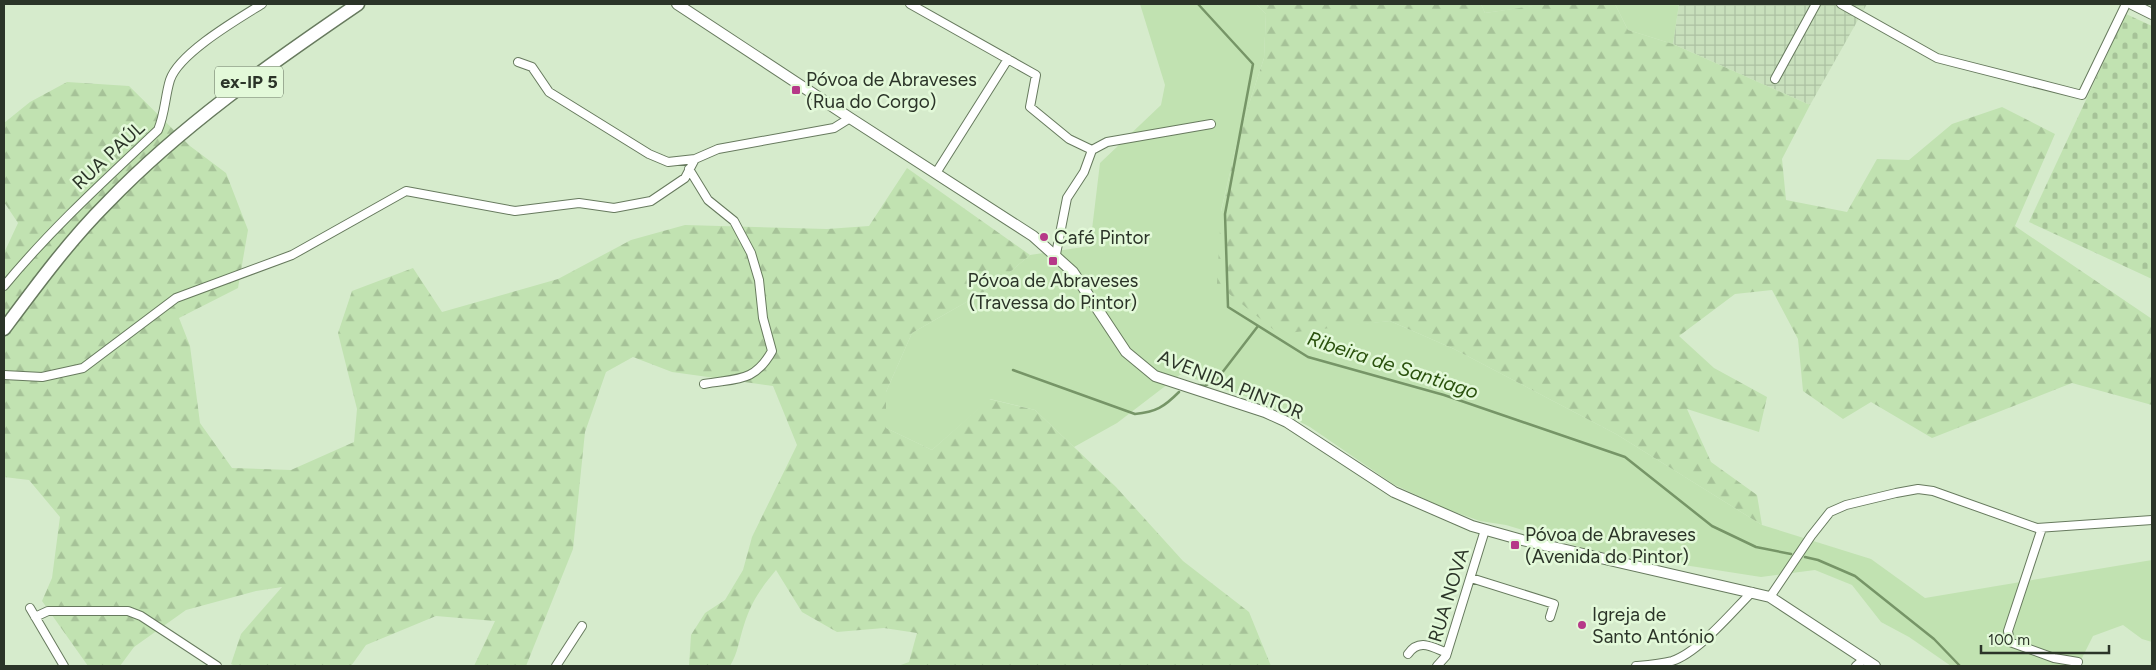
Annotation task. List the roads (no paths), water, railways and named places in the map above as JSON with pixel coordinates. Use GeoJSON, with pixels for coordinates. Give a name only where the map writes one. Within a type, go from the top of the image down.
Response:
{"type":"FeatureCollection","features":[{"type":"Feature","properties":{"kind":"highway","name":"ex-IP 5"},"geometry":{"type":"LineString","coordinates":[[4,329],[94,218],[144,167],[210,111],[297,46],[358,4]]}},
{"type":"Feature","properties":{"kind":"street","name":"RUA PAÚL"},"geometry":{"type":"LineString","coordinates":[[4,286],[32,252],[158,130],[164,116],[170,80],[176,68],[203,44],[262,4]]}},
{"type":"Feature","properties":{"kind":"street","name":"AVENIDA PINTOR"},"geometry":{"type":"LineString","coordinates":[[677,4],[1033,236],[1056,254],[1082,282],[1105,322],[1126,352],[1155,376],[1265,412],[1287,422],[1394,492],[1485,530],[1532,543],[1770,597],[1860,663],[1875,666]]}},
{"type":"Feature","properties":{"kind":"street"},"geometry":{"type":"LineString","coordinates":[[910,4],[1036,74],[1030,107],[1069,139],[1092,150]]}},
{"type":"Feature","properties":{"kind":"street"},"geometry":{"type":"LineString","coordinates":[[1775,79],[1816,4]]}},
{"type":"Feature","properties":{"kind":"street"},"geometry":{"type":"LineString","coordinates":[[1841,4],[1937,58],[2082,95],[2126,4]]}},
{"type":"Feature","properties":{"kind":"street"},"geometry":{"type":"LineString","coordinates":[[2132,4],[2152,14]]}},
{"type":"Feature","properties":{"kind":"street"},"geometry":{"type":"LineString","coordinates":[[936,173],[1008,59]]}},
{"type":"Feature","properties":{"kind":"street"},"geometry":{"type":"LineString","coordinates":[[518,62],[532,67],[549,92],[649,154],[668,162],[696,159],[718,148],[834,128],[850,118]]}},
{"type":"Feature","properties":{"kind":"street"},"geometry":{"type":"LineString","coordinates":[[1056,254],[1067,198],[1084,172],[1092,150],[1107,142],[1211,124]]}},
{"type":"Feature","properties":{"kind":"street"},"geometry":{"type":"LineString","coordinates":[[4,375],[42,376],[83,368],[176,298],[292,255],[406,191],[514,211],[579,203],[614,208],[651,201],[684,178],[696,159]]}},
{"type":"Feature","properties":{"kind":"street"},"geometry":{"type":"LineString","coordinates":[[689,169],[708,200],[734,221],[751,253],[759,280],[763,318],[772,351],[764,366],[750,376],[704,384]]}},
{"type":"Feature","properties":{"kind":"street"},"geometry":{"type":"LineString","coordinates":[[1770,597],[1811,536],[1830,512],[1846,505],[1918,489],[1934,491],[2036,528],[2152,520]]}},
{"type":"Feature","properties":{"kind":"street"},"geometry":{"type":"LineString","coordinates":[[2042,528],[2008,631],[2010,642],[2054,658],[2078,662]]}},
{"type":"Feature","properties":{"kind":"street","name":"RUA NOVA"},"geometry":{"type":"LineString","coordinates":[[1437,666],[1447,653],[1485,530]]}},
{"type":"Feature","properties":{"kind":"street"},"geometry":{"type":"LineString","coordinates":[[1471,578],[1554,604],[1550,617]]}},
{"type":"Feature","properties":{"kind":"street"},"geometry":{"type":"LineString","coordinates":[[1636,666],[1672,661],[1685,655],[1698,646],[1752,592]]}},
{"type":"Feature","properties":{"kind":"street"},"geometry":{"type":"LineString","coordinates":[[30,608],[64,666]]}},
{"type":"Feature","properties":{"kind":"street"},"geometry":{"type":"LineString","coordinates":[[35,617],[48,610],[128,612],[141,616],[217,666]]}},
{"type":"Feature","properties":{"kind":"street"},"geometry":{"type":"LineString","coordinates":[[556,666],[582,626]]}},
{"type":"Feature","properties":{"kind":"street"},"geometry":{"type":"LineString","coordinates":[[1408,654],[1413,646],[1419,644],[1447,653]]}},
{"type":"Feature","properties":{"kind":"waterway","name":"Ribeira de Santiago"},"geometry":{"type":"LineString","coordinates":[[1198,4],[1253,64],[1225,214],[1228,307],[1308,357],[1444,395],[1625,457],[1712,526],[1756,547],[1791,554]]}},
{"type":"Feature","properties":{"kind":"waterway"},"geometry":{"type":"LineString","coordinates":[[1198,385],[1205,386],[1218,378],[1258,326]]}},
{"type":"Feature","properties":{"kind":"waterway"},"geometry":{"type":"LineString","coordinates":[[1013,370],[1135,414],[1159,408],[1179,392]]}},
{"type":"Feature","properties":{"kind":"waterway","name":"Ribeira de Santiago"},"geometry":{"type":"LineString","coordinates":[[1805,557],[1818,560],[1855,576],[1934,639],[1960,666]]}},
{"type":"Feature","properties":{"kind":"place","name":"Póvoa de Abraveses (Rua do Corgo)"},"geometry":{"type":"Point","coordinates":[796,90]}},
{"type":"Feature","properties":{"kind":"place","name":"Café Pintor"},"geometry":{"type":"Point","coordinates":[1044,237]}},
{"type":"Feature","properties":{"kind":"place","name":"Póvoa de Abraveses (Travessa do Pintor)"},"geometry":{"type":"Point","coordinates":[1053,261]}},
{"type":"Feature","properties":{"kind":"place","name":"Póvoa de Abraveses (Avenida do Pintor)"},"geometry":{"type":"Point","coordinates":[1515,545]}},
{"type":"Feature","properties":{"kind":"place","name":"Igreja de Santo António"},"geometry":{"type":"Point","coordinates":[1582,625]}}]}
